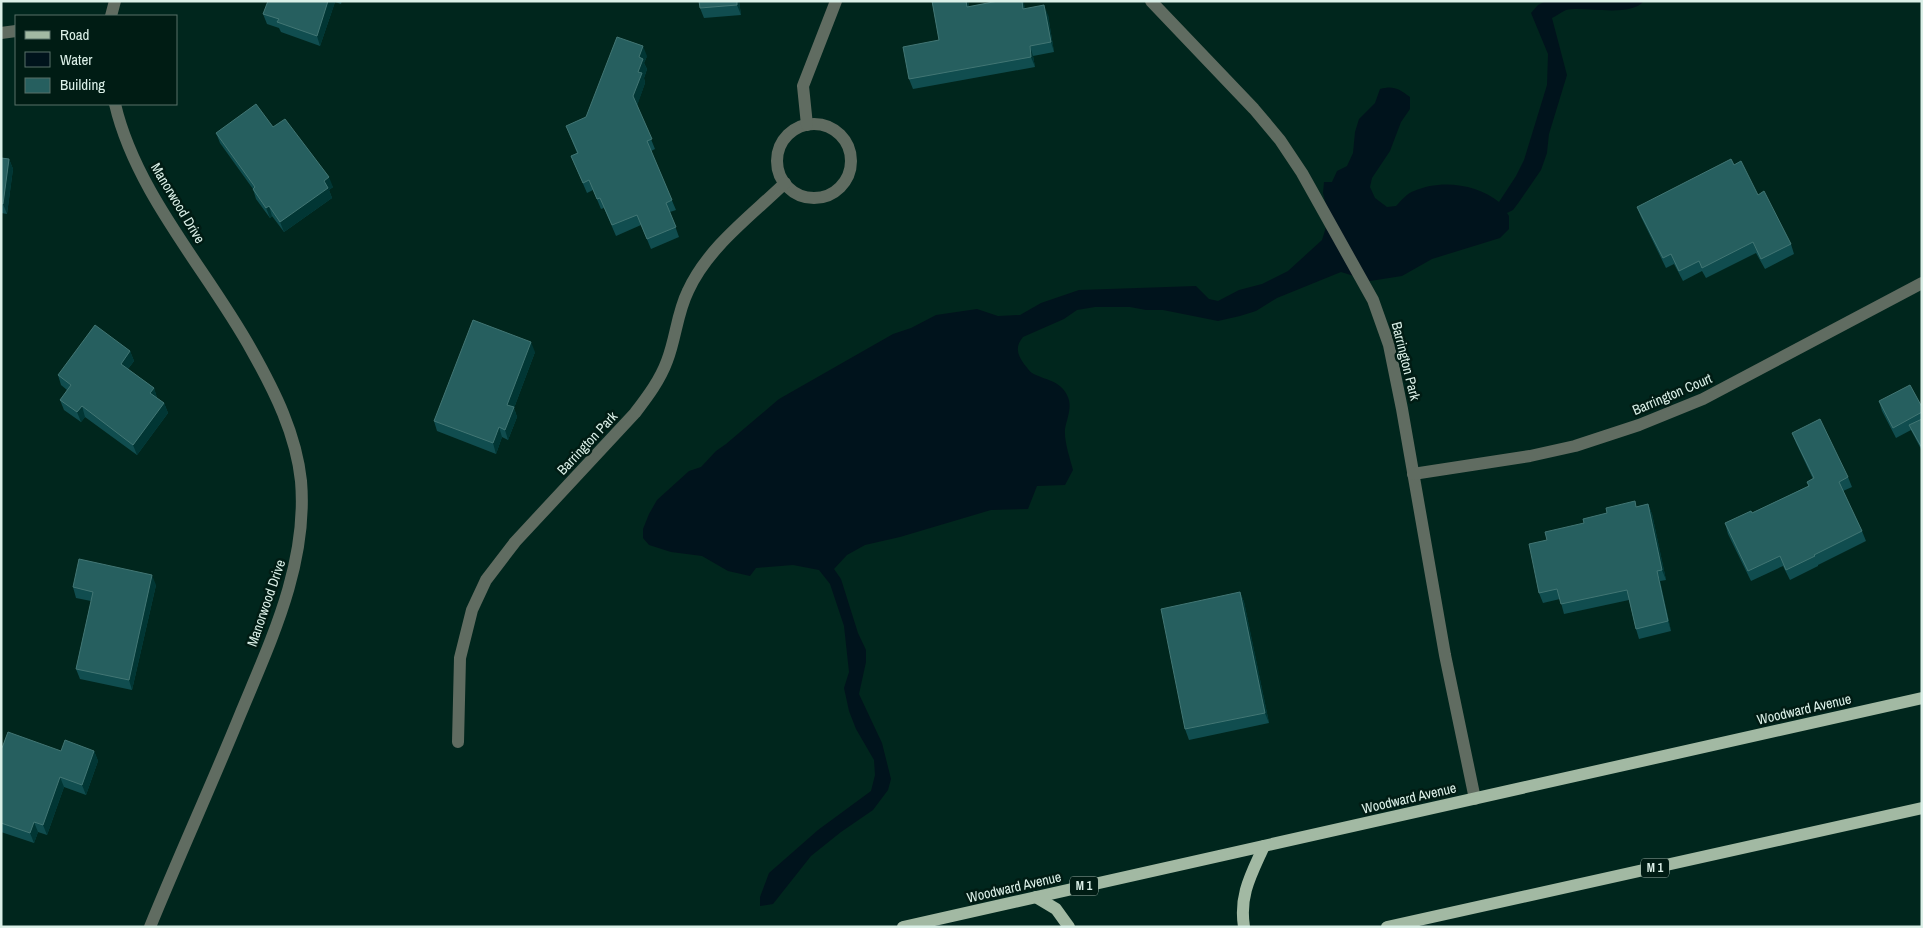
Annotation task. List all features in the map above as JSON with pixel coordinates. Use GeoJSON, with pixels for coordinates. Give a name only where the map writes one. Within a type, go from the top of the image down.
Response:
{"type":"FeatureCollection","features":[{"type":"Feature","properties":{"kind":"main road","name":"Woodward Avenue"},"geometry":{"type":"LineString","coordinates":[[903,927],[1922,698]]}},
{"type":"Feature","properties":{"kind":"main road","name":"M 1"},"geometry":{"type":"LineString","coordinates":[[1387,927],[1922,808]]}},
{"type":"Feature","properties":{"kind":"main road"},"geometry":{"type":"LineString","coordinates":[[1244,927],[1242,906],[1247,885],[1264,846]]}},
{"type":"Feature","properties":{"kind":"main road"},"geometry":{"type":"LineString","coordinates":[[1036,897],[1056,909],[1069,927]]}},
{"type":"Feature","properties":{"kind":"street"},"geometry":{"type":"LineString","coordinates":[[112,15],[115,1]]}},
{"type":"Feature","properties":{"kind":"street"},"geometry":{"type":"LineString","coordinates":[[807,124],[803,86],[836,1]]}},
{"type":"Feature","properties":{"kind":"street","name":"Barrington Park"},"geometry":{"type":"LineString","coordinates":[[1152,1],[1254,109],[1280,140],[1302,173],[1373,300],[1389,345],[1445,656],[1475,799]]}},
{"type":"Feature","properties":{"kind":"street"},"geometry":{"type":"LineString","coordinates":[[1,33],[15,31]]}},
{"type":"Feature","properties":{"kind":"street","name":"Manorwood Drive"},"geometry":{"type":"LineString","coordinates":[[115,105],[124,135],[147,184],[232,317],[279,402],[295,448],[302,492],[301,531],[298,553],[294,574],[282,610],[241,713],[150,927]]}},
{"type":"Feature","properties":{"kind":"street"},"geometry":{"type":"LineString","coordinates":[[807,124],[818,124],[838,133],[845,141],[850,151],[849,173],[835,191],[820,197],[803,196],[793,191],[785,183],[780,174],[778,153],[788,134],[807,124]]}},
{"type":"Feature","properties":{"kind":"street","name":"Barrington Park"},"geometry":{"type":"LineString","coordinates":[[458,742],[460,658],[472,610],[486,580],[514,542],[635,413],[649,395],[668,359],[687,291],[697,274],[715,249],[785,183]]}},
{"type":"Feature","properties":{"kind":"street","name":"Barrington Court"},"geometry":{"type":"LineString","coordinates":[[1413,474],[1530,456],[1575,446],[1639,425],[1703,398],[1922,283]]}},
{"type":"Feature","properties":{"kind":"water"},"geometry":{"type":"Polygon","coordinates":[[[1546,1],[1644,1],[1629,9],[1566,10],[1552,18],[1567,75],[1549,134],[1547,153],[1541,170],[1513,210],[1507,213],[1509,216],[1509,229],[1500,238],[1432,259],[1402,276],[1370,281],[1341,272],[1277,298],[1256,311],[1218,321],[1163,310],[1146,310],[1130,307],[1095,307],[1077,310],[1064,319],[1023,337],[1018,350],[1024,364],[1032,373],[1060,386],[1069,399],[1070,408],[1065,434],[1073,470],[1065,485],[1037,486],[1028,509],[991,510],[900,537],[865,545],[847,555],[834,569],[841,579],[858,633],[866,650],[866,662],[859,694],[882,743],[891,779],[888,790],[873,810],[811,856],[773,904],[760,906],[760,897],[769,873],[818,830],[871,791],[875,775],[874,760],[856,729],[849,711],[844,688],[849,672],[844,626],[830,584],[819,570],[793,565],[756,568],[750,576],[728,571],[702,556],[671,552],[649,545],[643,538],[643,529],[657,500],[689,471],[701,467],[716,451],[779,399],[893,334],[911,328],[936,315],[977,309],[998,316],[1020,315],[1041,303],[1079,290],[1196,286],[1209,299],[1218,301],[1239,290],[1262,284],[1288,271],[1322,240],[1327,224],[1323,193],[1324,182],[1332,182],[1337,171],[1347,166],[1353,153],[1355,132],[1359,119],[1375,103],[1380,89],[1396,88],[1403,92],[1410,97],[1410,109],[1401,122],[1390,151],[1372,178],[1370,187],[1375,198],[1387,207],[1396,206],[1411,192],[1425,187],[1447,184],[1470,187],[1499,202],[1524,160],[1547,85],[1548,54],[1531,13],[1538,5],[1546,1]]]}},
{"type":"Feature","properties":{"kind":"building"},"geometry":{"type":"Polygon","coordinates":[[[268,1],[328,1],[317,36],[277,22],[279,19],[263,14],[268,1]]]}},
{"type":"Feature","properties":{"kind":"building"},"geometry":{"type":"Polygon","coordinates":[[[699,1],[737,1],[737,5],[700,8],[699,1]]]}},
{"type":"Feature","properties":{"kind":"building"},"geometry":{"type":"Polygon","coordinates":[[[932,1],[966,1],[967,7],[998,1],[1022,1],[1023,9],[1044,5],[1051,42],[1030,46],[1031,57],[909,79],[903,47],[939,40],[932,1]]]}},
{"type":"Feature","properties":{"kind":"building"},"geometry":{"type":"Polygon","coordinates":[[[617,37],[643,46],[639,57],[643,59],[638,72],[642,73],[633,96],[652,139],[647,141],[672,200],[666,203],[676,227],[647,239],[637,215],[612,225],[600,198],[597,199],[589,180],[583,183],[571,156],[578,153],[566,126],[586,117],[617,37]]]}},
{"type":"Feature","properties":{"kind":"building"},"geometry":{"type":"Polygon","coordinates":[[[256,104],[273,127],[285,119],[329,177],[324,181],[328,188],[280,222],[269,206],[266,208],[253,189],[255,187],[216,133],[256,104]]]}},
{"type":"Feature","properties":{"kind":"building"},"geometry":{"type":"Polygon","coordinates":[[[1,158],[9,159],[3,204],[1,203],[1,158]]]}},
{"type":"Feature","properties":{"kind":"building"},"geometry":{"type":"Polygon","coordinates":[[[1731,159],[1734,165],[1741,161],[1758,195],[1764,191],[1791,244],[1761,259],[1753,242],[1702,268],[1699,261],[1679,271],[1671,254],[1663,258],[1637,207],[1731,159]]]}},
{"type":"Feature","properties":{"kind":"building"},"geometry":{"type":"Polygon","coordinates":[[[473,320],[531,342],[507,405],[514,407],[505,430],[499,427],[493,443],[434,421],[473,320]]]}},
{"type":"Feature","properties":{"kind":"building"},"geometry":{"type":"Polygon","coordinates":[[[95,325],[130,351],[121,364],[154,388],[150,393],[164,403],[133,445],[82,406],[77,412],[60,400],[71,385],[58,375],[95,325]]]}},
{"type":"Feature","properties":{"kind":"building"},"geometry":{"type":"Polygon","coordinates":[[[1910,385],[1922,407],[1922,412],[1893,428],[1879,401],[1910,385]]]}},
{"type":"Feature","properties":{"kind":"building"},"geometry":{"type":"Polygon","coordinates":[[[1820,419],[1848,477],[1839,482],[1862,531],[1786,570],[1780,556],[1748,571],[1725,523],[1751,511],[1752,513],[1809,486],[1807,482],[1814,478],[1792,433],[1820,419]]]}},
{"type":"Feature","properties":{"kind":"building"},"geometry":{"type":"Polygon","coordinates":[[[1922,419],[1922,448],[1909,425],[1922,419]]]}},
{"type":"Feature","properties":{"kind":"building"},"geometry":{"type":"Polygon","coordinates":[[[1635,501],[1636,507],[1648,504],[1662,570],[1657,571],[1668,621],[1636,629],[1627,590],[1561,604],[1557,589],[1539,593],[1529,544],[1547,540],[1545,532],[1584,523],[1583,519],[1607,513],[1606,508],[1635,501]]]}},
{"type":"Feature","properties":{"kind":"building"},"geometry":{"type":"Polygon","coordinates":[[[79,559],[152,575],[129,680],[76,669],[93,592],[73,587],[79,559]]]}},
{"type":"Feature","properties":{"kind":"building"},"geometry":{"type":"Polygon","coordinates":[[[1240,592],[1265,713],[1185,729],[1161,609],[1240,592]]]}},
{"type":"Feature","properties":{"kind":"building"},"geometry":{"type":"Polygon","coordinates":[[[8,732],[61,751],[65,740],[94,751],[82,785],[60,777],[43,825],[34,822],[30,833],[1,823],[1,748],[8,732]]]}}]}
